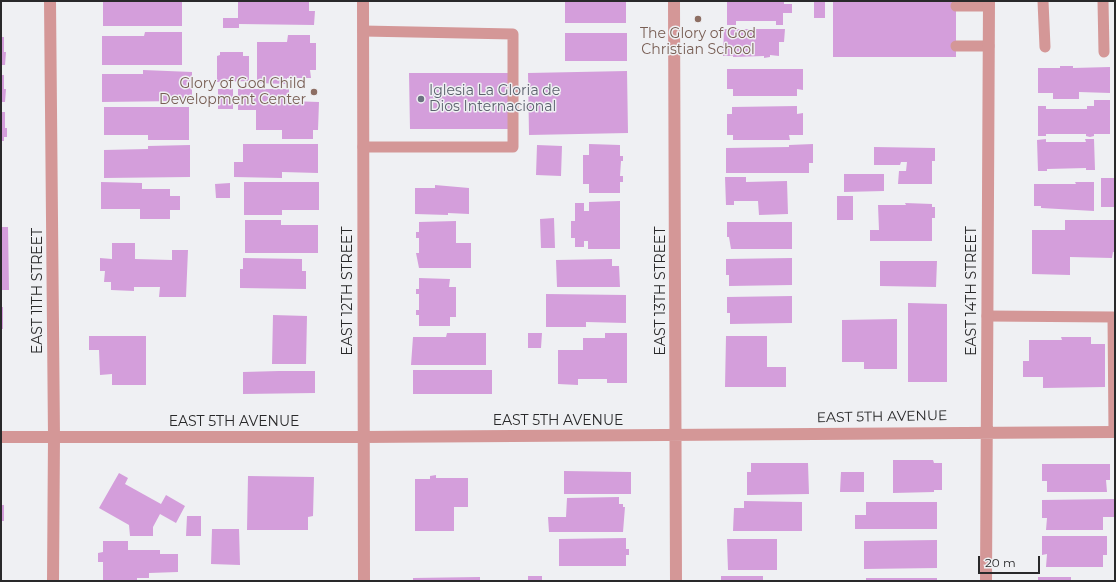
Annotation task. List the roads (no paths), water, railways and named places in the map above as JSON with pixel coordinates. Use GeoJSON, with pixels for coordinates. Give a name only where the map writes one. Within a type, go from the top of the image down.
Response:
{"type":"FeatureCollection","features":[{"type":"Feature","properties":{"kind":"street","name":"EAST 11TH STREET"},"geometry":{"type":"LineString","coordinates":[[50,1],[54,437],[53,581]]}},
{"type":"Feature","properties":{"kind":"street","name":"EAST 12TH STREET"},"geometry":{"type":"LineString","coordinates":[[363,1],[364,581]]}},
{"type":"Feature","properties":{"kind":"street","name":"EAST 13TH STREET"},"geometry":{"type":"LineString","coordinates":[[674,1],[677,434],[676,581]]}},
{"type":"Feature","properties":{"kind":"street","name":"EAST 14TH STREET"},"geometry":{"type":"LineString","coordinates":[[986,581],[989,3]]}},
{"type":"Feature","properties":{"kind":"street","name":"EAST 5TH AVENUE"},"geometry":{"type":"LineString","coordinates":[[1,437],[364,437],[986,431],[1114,432]]}},
{"type":"Feature","properties":{"kind":"lane"},"geometry":{"type":"LineString","coordinates":[[1043,1],[1045,47]]}},
{"type":"Feature","properties":{"kind":"lane"},"geometry":{"type":"LineString","coordinates":[[1103,1],[1104,52]]}},
{"type":"Feature","properties":{"kind":"lane"},"geometry":{"type":"LineString","coordinates":[[956,6],[989,3]]}},
{"type":"Feature","properties":{"kind":"lane"},"geometry":{"type":"LineString","coordinates":[[363,31],[513,34],[513,147],[363,147]]}},
{"type":"Feature","properties":{"kind":"lane"},"geometry":{"type":"LineString","coordinates":[[956,46],[989,46]]}},
{"type":"Feature","properties":{"kind":"lane"},"geometry":{"type":"LineString","coordinates":[[987,316],[1114,317],[1114,432]]}},
{"type":"Feature","properties":{"kind":"place","name":"The Glory of God Christian School"},"geometry":{"type":"Point","coordinates":[698,19]}},
{"type":"Feature","properties":{"kind":"place","name":"Glory of God Child Development Center"},"geometry":{"type":"Point","coordinates":[314,92]}},
{"type":"Feature","properties":{"kind":"place","name":"Iglesia La Gloria de Dios Internacional"},"geometry":{"type":"Point","coordinates":[421,99]}}]}
